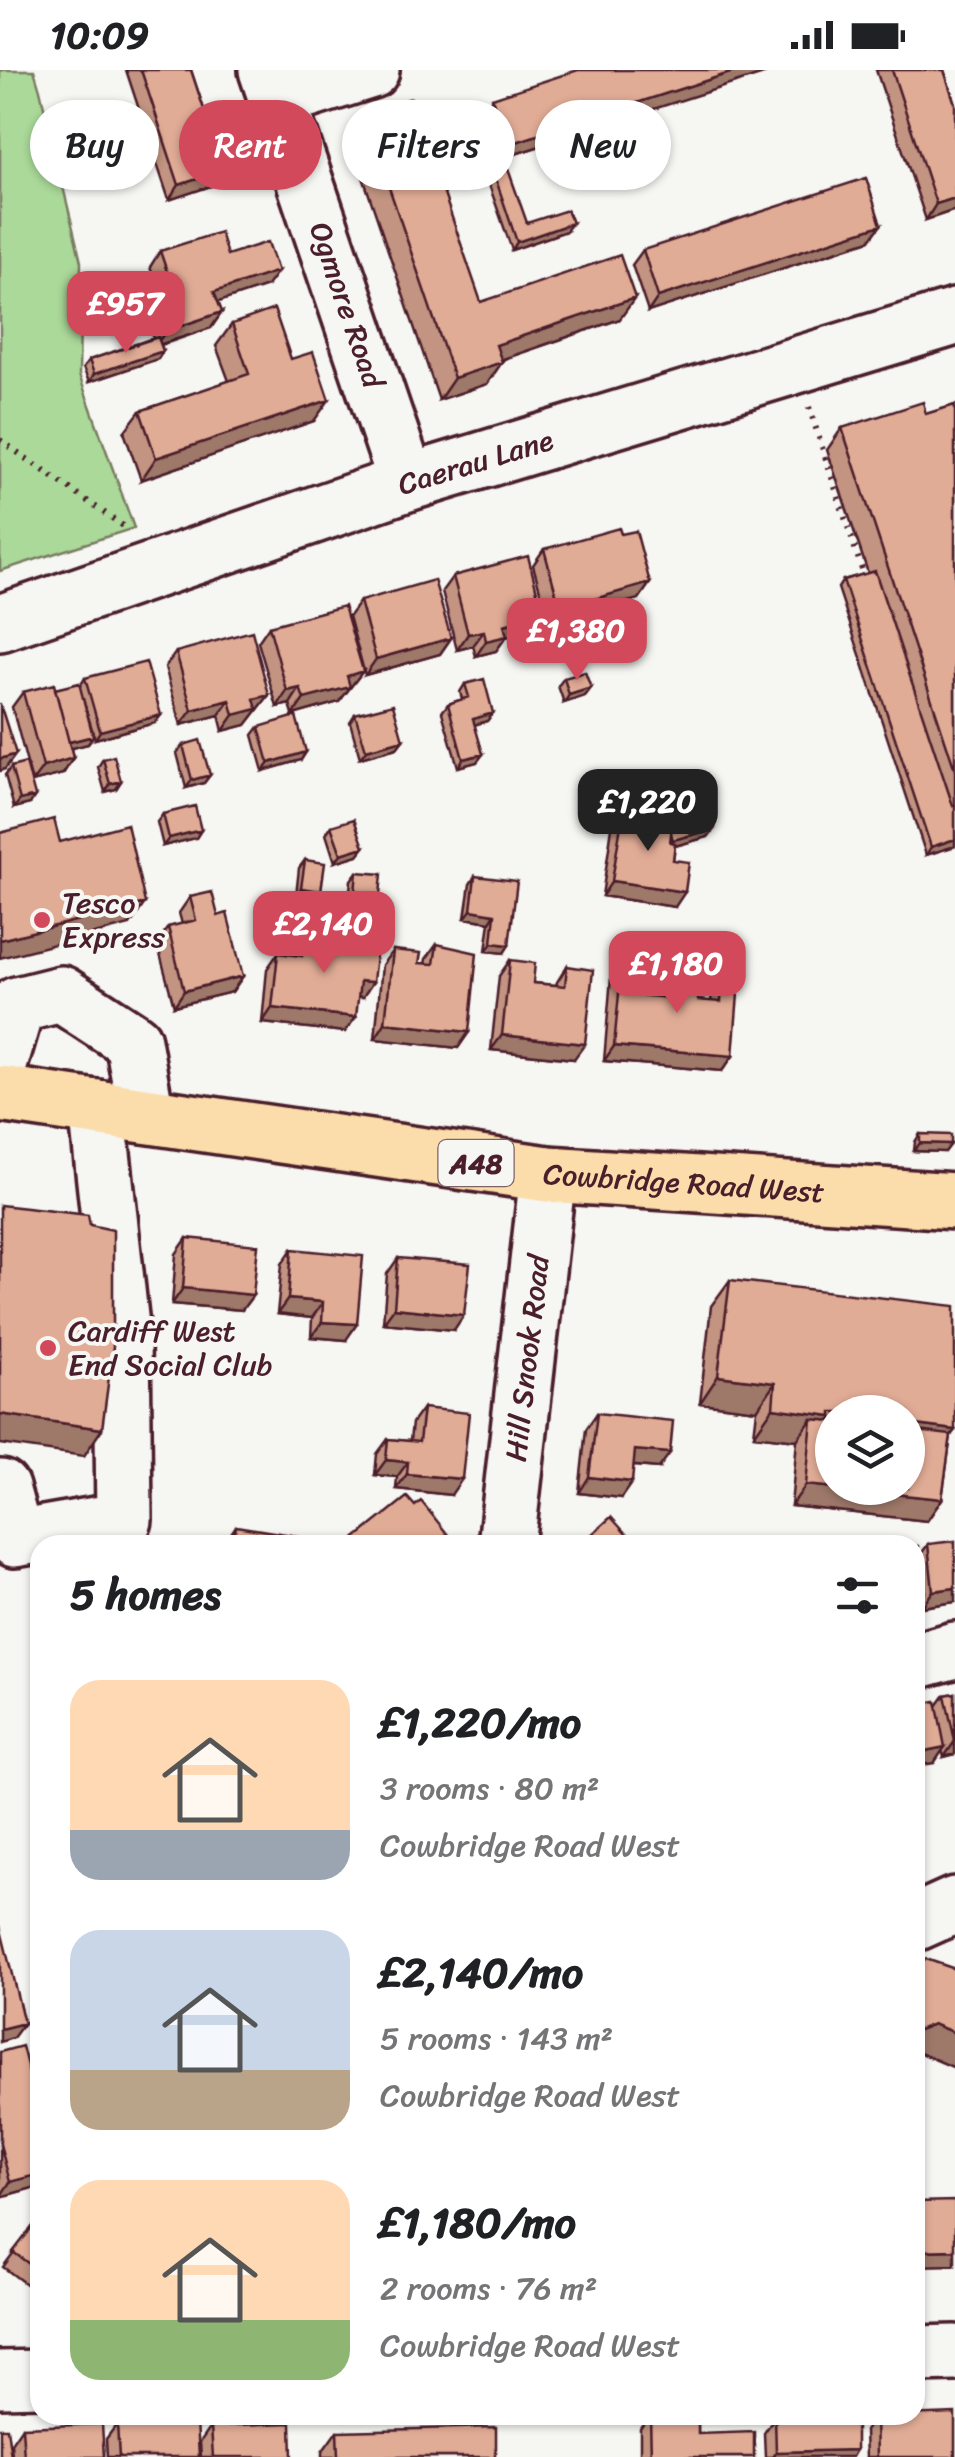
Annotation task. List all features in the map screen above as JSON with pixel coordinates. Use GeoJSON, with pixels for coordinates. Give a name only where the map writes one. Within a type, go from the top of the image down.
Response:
{"type":"FeatureCollection","features":[{"type":"Feature","properties":{"kind":"highway","name":"Cowbridge Road West"},"geometry":{"type":"LineString","coordinates":[[0,1094],[548,1174],[955,1201]]}},
{"type":"Feature","properties":{"kind":"street"},"geometry":{"type":"LineString","coordinates":[[272,85],[371,70]]}},
{"type":"Feature","properties":{"kind":"street","name":"Ogmore Road"},"geometry":{"type":"LineString","coordinates":[[272,85],[408,483]]}},
{"type":"Feature","properties":{"kind":"street","name":"Caerau Lane"},"geometry":{"type":"LineString","coordinates":[[0,624],[408,483],[955,316]]}},
{"type":"Feature","properties":{"kind":"street"},"geometry":{"type":"LineString","coordinates":[[0,1062],[17,1006],[61,994],[134,1041],[121,1112],[124,1520],[38,1535]]}},
{"type":"Feature","properties":{"kind":"street","name":"Hill Snook Road"},"geometry":{"type":"LineString","coordinates":[[507,1535],[548,1174]]}},
{"type":"Feature","properties":{"kind":"street"},"geometry":{"type":"LineString","coordinates":[[1,1488],[15,1539],[30,1536]]}},
{"type":"Feature","properties":{"kind":"street"},"geometry":{"type":"LineString","coordinates":[[925,1658],[955,1650]]}},
{"type":"Feature","properties":{"kind":"street"},"geometry":{"type":"LineString","coordinates":[[925,1918],[955,1905]]}},
{"type":"Feature","properties":{"kind":"street"},"geometry":{"type":"LineString","coordinates":[[925,2354],[955,2353]]}},
{"type":"Feature","properties":{"kind":"street"},"geometry":{"type":"LineString","coordinates":[[0,2379],[30,2378]]}},
{"type":"Feature","properties":{"kind":"path"},"geometry":{"type":"LineString","coordinates":[[826,396],[807,402],[864,576],[852,580]]}},
{"type":"Feature","properties":{"kind":"path"},"geometry":{"type":"LineString","coordinates":[[0,440],[132,531],[144,575]]}},
{"type":"Feature","properties":{"kind":"green space"},"geometry":{"type":"Polygon","coordinates":[[[0,70],[34,70],[42,100],[30,100],[30,190],[64,190],[81,262],[79,375],[134,528],[0,571],[0,70]]]}},
{"type":"Feature","properties":{"kind":"building"},"geometry":{"type":"Polygon","coordinates":[[[141,70],[191,70],[201,100],[179,100],[179,185],[159,124],[159,100],[151,100],[141,70]]]}},
{"type":"Feature","properties":{"kind":"building"},"geometry":{"type":"Polygon","coordinates":[[[578,70],[739,70],[646,100],[535,100],[535,136],[515,142],[515,100],[492,98],[578,70]]]}},
{"type":"Feature","properties":{"kind":"building"},"geometry":{"type":"Polygon","coordinates":[[[892,70],[944,70],[955,104],[955,198],[936,204],[892,70]]]}},
{"type":"Feature","properties":{"kind":"building"},"geometry":{"type":"Polygon","coordinates":[[[866,178],[881,225],[658,297],[643,250],[866,178]]]}},
{"type":"Feature","properties":{"kind":"building"},"geometry":{"type":"Polygon","coordinates":[[[515,189],[527,223],[567,210],[572,223],[517,242],[499,190],[515,189]]]}},
{"type":"Feature","properties":{"kind":"building"},"geometry":{"type":"Polygon","coordinates":[[[390,190],[443,190],[481,302],[620,255],[635,298],[496,345],[502,362],[454,378],[390,190]]]}},
{"type":"Feature","properties":{"kind":"building"},"geometry":{"type":"Polygon","coordinates":[[[220,232],[227,255],[268,242],[278,271],[214,292],[222,312],[166,331],[157,307],[177,301],[160,251],[220,232]]]}},
{"type":"Feature","properties":{"kind":"building"},"geometry":{"type":"Polygon","coordinates":[[[274,309],[291,359],[313,352],[329,400],[156,458],[140,411],[249,374],[232,324],[274,309]]]}},
{"type":"Feature","properties":{"kind":"building"},"geometry":{"type":"Polygon","coordinates":[[[158,337],[163,351],[94,374],[89,360],[158,337]]]}},
{"type":"Feature","properties":{"kind":"building"},"geometry":{"type":"Polygon","coordinates":[[[923,402],[926,414],[955,405],[955,770],[842,428],[923,402]]]}},
{"type":"Feature","properties":{"kind":"building"},"geometry":{"type":"Polygon","coordinates":[[[619,528],[621,534],[636,531],[650,583],[594,599],[601,621],[584,626],[577,603],[560,608],[544,549],[619,528]]]}},
{"type":"Feature","properties":{"kind":"building"},"geometry":{"type":"Polygon","coordinates":[[[528,556],[543,615],[504,625],[507,636],[486,641],[484,631],[468,634],[453,576],[528,556]]]}},
{"type":"Feature","properties":{"kind":"building"},"geometry":{"type":"Polygon","coordinates":[[[875,571],[955,805],[955,839],[931,847],[843,580],[875,571]]]}},
{"type":"Feature","properties":{"kind":"building"},"geometry":{"type":"Polygon","coordinates":[[[434,580],[451,638],[376,659],[360,601],[434,580]]]}},
{"type":"Feature","properties":{"kind":"building"},"geometry":{"type":"Polygon","coordinates":[[[344,606],[363,671],[347,676],[350,687],[304,699],[300,688],[287,691],[269,626],[344,606]]]}},
{"type":"Feature","properties":{"kind":"building"},"geometry":{"type":"Polygon","coordinates":[[[252,631],[269,695],[254,699],[257,709],[234,715],[230,700],[192,710],[176,652],[252,631]]]}},
{"type":"Feature","properties":{"kind":"building"},"geometry":{"type":"Polygon","coordinates":[[[146,662],[161,715],[100,731],[85,678],[146,662]]]}},
{"type":"Feature","properties":{"kind":"building"},"geometry":{"type":"Polygon","coordinates":[[[585,672],[591,688],[569,695],[564,678],[585,672]]]}},
{"type":"Feature","properties":{"kind":"building"},"geometry":{"type":"Polygon","coordinates":[[[484,679],[493,713],[473,719],[483,754],[463,759],[448,704],[469,697],[465,684],[484,679]]]}},
{"type":"Feature","properties":{"kind":"building"},"geometry":{"type":"Polygon","coordinates":[[[79,683],[93,736],[69,742],[55,689],[79,683]]]}},
{"type":"Feature","properties":{"kind":"building"},"geometry":{"type":"Polygon","coordinates":[[[54,684],[73,758],[43,767],[23,692],[54,684]]]}},
{"type":"Feature","properties":{"kind":"building"},"geometry":{"type":"Polygon","coordinates":[[[0,704],[16,754],[0,759],[0,704]]]}},
{"type":"Feature","properties":{"kind":"building"},"geometry":{"type":"Polygon","coordinates":[[[393,704],[403,740],[366,750],[355,714],[393,704]]]}},
{"type":"Feature","properties":{"kind":"building"},"geometry":{"type":"Polygon","coordinates":[[[296,716],[306,752],[269,763],[259,727],[296,716]]]}},
{"type":"Feature","properties":{"kind":"building"},"geometry":{"type":"Polygon","coordinates":[[[200,740],[210,775],[192,780],[183,745],[200,740]]]}},
{"type":"Feature","properties":{"kind":"building"},"geometry":{"type":"Polygon","coordinates":[[[114,756],[121,781],[110,784],[103,759],[114,756]]]}},
{"type":"Feature","properties":{"kind":"building"},"geometry":{"type":"Polygon","coordinates":[[[26,763],[35,796],[20,800],[11,767],[26,763]]]}},
{"type":"Feature","properties":{"kind":"building"},"geometry":{"type":"Polygon","coordinates":[[[704,794],[714,829],[673,840],[673,820],[667,819],[664,805],[704,794]]]}},
{"type":"Feature","properties":{"kind":"building"},"geometry":{"type":"Polygon","coordinates":[[[195,806],[201,830],[169,838],[163,814],[195,806]]]}},
{"type":"Feature","properties":{"kind":"building"},"geometry":{"type":"Polygon","coordinates":[[[623,812],[673,820],[673,860],[689,862],[685,892],[612,881],[623,812]]]}},
{"type":"Feature","properties":{"kind":"building"},"geometry":{"type":"Polygon","coordinates":[[[54,819],[60,842],[127,824],[145,903],[0,940],[0,833],[54,819]]]}},
{"type":"Feature","properties":{"kind":"building"},"geometry":{"type":"Polygon","coordinates":[[[354,819],[364,847],[341,854],[331,826],[354,819]]]}},
{"type":"Feature","properties":{"kind":"building"},"geometry":{"type":"Polygon","coordinates":[[[305,860],[325,863],[321,891],[301,888],[305,860]]]}},
{"type":"Feature","properties":{"kind":"building"},"geometry":{"type":"Polygon","coordinates":[[[357,872],[382,874],[377,926],[352,923],[357,872]]]}},
{"type":"Feature","properties":{"kind":"building"},"geometry":{"type":"Polygon","coordinates":[[[475,876],[517,881],[509,945],[492,943],[495,914],[471,910],[475,876]]]}},
{"type":"Feature","properties":{"kind":"building"},"geometry":{"type":"Polygon","coordinates":[[[212,892],[218,916],[227,913],[243,976],[184,991],[168,927],[196,920],[190,897],[212,892]]]}},
{"type":"Feature","properties":{"kind":"building"},"geometry":{"type":"Polygon","coordinates":[[[305,929],[323,931],[322,939],[377,946],[373,982],[360,981],[356,1017],[272,1008],[278,953],[302,956],[305,929]]]}},
{"type":"Feature","properties":{"kind":"building"},"geometry":{"type":"Polygon","coordinates":[[[437,944],[477,953],[469,1032],[385,1023],[393,950],[421,953],[419,963],[434,964],[437,944]]]}},
{"type":"Feature","properties":{"kind":"building"},"geometry":{"type":"Polygon","coordinates":[[[510,960],[535,963],[533,983],[565,986],[567,966],[593,970],[585,1044],[502,1035],[510,960]]]}},
{"type":"Feature","properties":{"kind":"building"},"geometry":{"type":"Polygon","coordinates":[[[622,962],[641,964],[638,995],[681,999],[683,973],[700,975],[698,1000],[721,1002],[723,967],[740,969],[733,1056],[614,1046],[622,962]]]}},
{"type":"Feature","properties":{"kind":"building"},"geometry":{"type":"Polygon","coordinates":[[[920,1134],[951,1135],[951,1144],[920,1143],[920,1134]]]}},
{"type":"Feature","properties":{"kind":"building","name":"Cardiff West End Social Club"},"geometry":{"type":"Polygon","coordinates":[[[0,1205],[88,1215],[90,1225],[113,1230],[113,1347],[102,1429],[0,1414],[0,1205]]]}},
{"type":"Feature","properties":{"kind":"building"},"geometry":{"type":"Polygon","coordinates":[[[187,1238],[258,1245],[253,1295],[183,1288],[187,1238]]]}},
{"type":"Feature","properties":{"kind":"building"},"geometry":{"type":"Polygon","coordinates":[[[292,1249],[363,1256],[357,1324],[322,1322],[323,1302],[288,1299],[292,1249]]]}},
{"type":"Feature","properties":{"kind":"building"},"geometry":{"type":"Polygon","coordinates":[[[398,1258],[470,1264],[464,1315],[394,1308],[398,1258]]]}},
{"type":"Feature","properties":{"kind":"building"},"geometry":{"type":"Polygon","coordinates":[[[730,1280],[955,1306],[955,1430],[925,1426],[925,1395],[815,1395],[815,1414],[773,1408],[775,1383],[718,1376],[730,1280]]]}},
{"type":"Feature","properties":{"kind":"building"},"geometry":{"type":"Polygon","coordinates":[[[423,1408],[469,1413],[462,1479],[407,1474],[408,1462],[386,1460],[388,1439],[419,1442],[423,1408]]]}},
{"type":"Feature","properties":{"kind":"building"},"geometry":{"type":"Polygon","coordinates":[[[597,1413],[673,1421],[670,1453],[635,1450],[632,1482],[589,1477],[597,1413]]]}},
{"type":"Feature","properties":{"kind":"building"},"geometry":{"type":"Polygon","coordinates":[[[812,1419],[815,1419],[815,1486],[806,1485],[812,1419]]]}},
{"type":"Feature","properties":{"kind":"building"},"geometry":{"type":"Polygon","coordinates":[[[925,1432],[951,1435],[942,1499],[925,1497],[925,1432]]]}},
{"type":"Feature","properties":{"kind":"building"},"geometry":{"type":"Polygon","coordinates":[[[407,1497],[415,1506],[421,1501],[448,1535],[360,1535],[407,1497]]]}},
{"type":"Feature","properties":{"kind":"building"},"geometry":{"type":"Polygon","coordinates":[[[611,1517],[627,1535],[591,1535],[611,1517]]]}},
{"type":"Feature","properties":{"kind":"building"},"geometry":{"type":"Polygon","coordinates":[[[236,1526],[292,1535],[235,1535],[236,1526]]]}},
{"type":"Feature","properties":{"kind":"building"},"geometry":{"type":"Polygon","coordinates":[[[955,1541],[955,1588],[933,1591],[928,1544],[955,1541]]]}},
{"type":"Feature","properties":{"kind":"building"},"geometry":{"type":"Polygon","coordinates":[[[955,1693],[955,1741],[945,1695],[955,1693]]]}},
{"type":"Feature","properties":{"kind":"building"},"geometry":{"type":"Polygon","coordinates":[[[936,1701],[945,1747],[925,1751],[925,1703],[936,1701]]]}},
{"type":"Feature","properties":{"kind":"building"},"geometry":{"type":"Polygon","coordinates":[[[0,1926],[24,2023],[0,2029],[0,1926]]]}},
{"type":"Feature","properties":{"kind":"building"},"geometry":{"type":"Polygon","coordinates":[[[925,1959],[955,1969],[955,2033],[933,2024],[925,2027],[925,1959]]]}},
{"type":"Feature","properties":{"kind":"building"},"geometry":{"type":"Polygon","coordinates":[[[22,2046],[30,2078],[30,2177],[10,2182],[0,2144],[0,2052],[22,2046]]]}},
{"type":"Feature","properties":{"kind":"building"},"geometry":{"type":"Polygon","coordinates":[[[955,2201],[955,2250],[925,2251],[925,2202],[955,2201]]]}},
{"type":"Feature","properties":{"kind":"building"},"geometry":{"type":"Polygon","coordinates":[[[30,2230],[30,2265],[13,2252],[30,2230]]]}},
{"type":"Feature","properties":{"kind":"building"},"geometry":{"type":"Polygon","coordinates":[[[955,2413],[955,2457],[877,2457],[876,2425],[925,2425],[925,2414],[955,2413]]]}},
{"type":"Feature","properties":{"kind":"building"},"geometry":{"type":"Polygon","coordinates":[[[102,2425],[104,2457],[24,2457],[22,2427],[102,2425]]]}},
{"type":"Feature","properties":{"kind":"building"},"geometry":{"type":"Polygon","coordinates":[[[117,2425],[197,2425],[199,2457],[119,2457],[117,2425]]]}},
{"type":"Feature","properties":{"kind":"building"},"geometry":{"type":"Polygon","coordinates":[[[291,2425],[292,2457],[213,2457],[211,2426],[291,2425]]]}},
{"type":"Feature","properties":{"kind":"building"},"geometry":{"type":"Polygon","coordinates":[[[650,2425],[698,2425],[698,2434],[754,2432],[754,2457],[651,2457],[650,2425]]]}},
{"type":"Feature","properties":{"kind":"building"},"geometry":{"type":"Polygon","coordinates":[[[775,2425],[856,2425],[856,2450],[776,2452],[775,2425]]]}},
{"type":"Feature","properties":{"kind":"building"},"geometry":{"type":"Polygon","coordinates":[[[496,2427],[496,2457],[338,2457],[337,2431],[496,2427]]]}},
{"type":"Feature","properties":{"kind":"building"},"geometry":{"type":"Polygon","coordinates":[[[0,2428],[7,2428],[11,2457],[0,2457],[0,2428]]]}},
{"type":"Feature","properties":{"kind":"place","name":"Tesco Express"},"geometry":{"type":"Point","coordinates":[42,920]}},
{"type":"Feature","properties":{"kind":"place","name":"Cardiff West End Social Club"},"geometry":{"type":"Point","coordinates":[48,1348]}}]}
